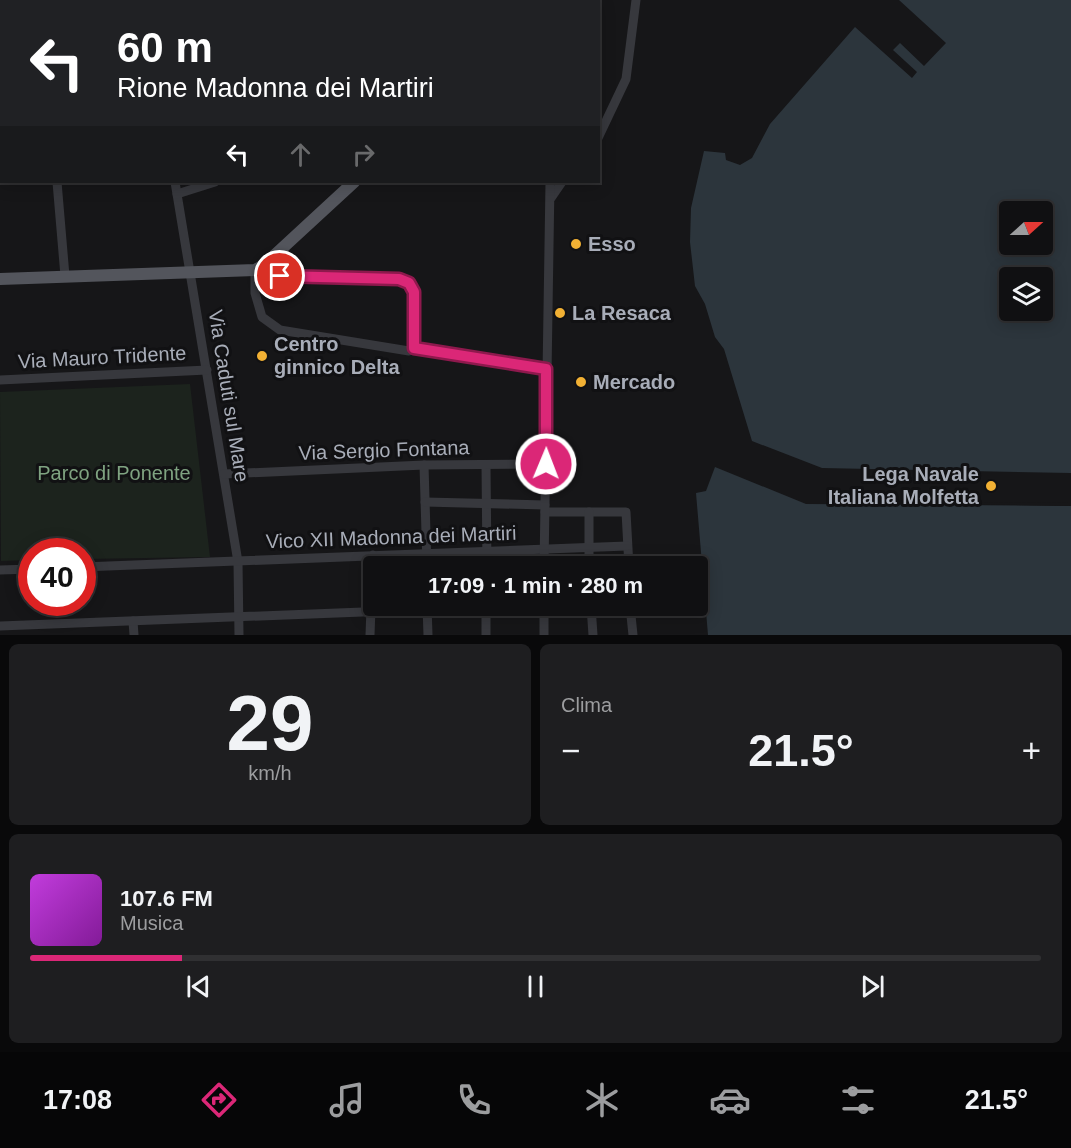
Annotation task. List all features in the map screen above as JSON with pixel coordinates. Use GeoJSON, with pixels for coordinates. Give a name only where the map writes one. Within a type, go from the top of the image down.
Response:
{"type":"FeatureCollection","features":[{"type":"Feature","properties":{"kind":"main road"},"geometry":{"type":"LineString","coordinates":[[0,279],[255,270],[264,265],[353,183]]}},
{"type":"Feature","properties":{"kind":"street"},"geometry":{"type":"LineString","coordinates":[[600,134],[626,80],[636,0]]}},
{"type":"Feature","properties":{"kind":"street"},"geometry":{"type":"LineString","coordinates":[[57,183],[65,276]]}},
{"type":"Feature","properties":{"kind":"street","name":"Via Caduti sul Mare"},"geometry":{"type":"LineString","coordinates":[[175,183],[238,562],[240,635]]}},
{"type":"Feature","properties":{"kind":"street"},"geometry":{"type":"LineString","coordinates":[[177,194],[212,183]]}},
{"type":"Feature","properties":{"kind":"street"},"geometry":{"type":"LineString","coordinates":[[545,556],[550,183]]}},
{"type":"Feature","properties":{"kind":"street"},"geometry":{"type":"LineString","coordinates":[[550,200],[561,183]]}},
{"type":"Feature","properties":{"kind":"street"},"geometry":{"type":"LineString","coordinates":[[255,270],[265,276],[399,279],[409,283],[414,292],[414,348]]}},
{"type":"Feature","properties":{"kind":"street"},"geometry":{"type":"LineString","coordinates":[[255,270],[255,293],[262,317],[280,330],[410,351],[414,348],[546,369]]}},
{"type":"Feature","properties":{"kind":"street","name":"Via Mauro Tridente"},"geometry":{"type":"LineString","coordinates":[[0,380],[207,370]]}},
{"type":"Feature","properties":{"kind":"street","name":"Via Sergio Fontana"},"geometry":{"type":"LineString","coordinates":[[224,474],[424,465],[546,464]]}},
{"type":"Feature","properties":{"kind":"street"},"geometry":{"type":"LineString","coordinates":[[424,465],[427,554]]}},
{"type":"Feature","properties":{"kind":"street"},"geometry":{"type":"LineString","coordinates":[[486,465],[487,556]]}},
{"type":"Feature","properties":{"kind":"street"},"geometry":{"type":"LineString","coordinates":[[425,502],[486,503],[589,512],[626,512],[627,556]]}},
{"type":"Feature","properties":{"kind":"street"},"geometry":{"type":"LineString","coordinates":[[589,512],[589,556]]}},
{"type":"Feature","properties":{"kind":"street","name":"Vico XII Madonna dei Martiri"},"geometry":{"type":"LineString","coordinates":[[96,567],[627,546]]}},
{"type":"Feature","properties":{"kind":"street"},"geometry":{"type":"LineString","coordinates":[[0,570],[18,569]]}},
{"type":"Feature","properties":{"kind":"street"},"geometry":{"type":"LineString","coordinates":[[0,626],[39,630],[133,621],[363,612]]}},
{"type":"Feature","properties":{"kind":"street"},"geometry":{"type":"LineString","coordinates":[[370,635],[372,616]]}},
{"type":"Feature","properties":{"kind":"street"},"geometry":{"type":"LineString","coordinates":[[427,616],[428,635]]}},
{"type":"Feature","properties":{"kind":"street"},"geometry":{"type":"LineString","coordinates":[[486,616],[486,635]]}},
{"type":"Feature","properties":{"kind":"street"},"geometry":{"type":"LineString","coordinates":[[544,616],[544,635]]}},
{"type":"Feature","properties":{"kind":"street"},"geometry":{"type":"LineString","coordinates":[[592,616],[593,635]]}},
{"type":"Feature","properties":{"kind":"street"},"geometry":{"type":"LineString","coordinates":[[631,616],[633,635]]}},
{"type":"Feature","properties":{"kind":"street"},"geometry":{"type":"LineString","coordinates":[[133,621],[134,635]]}},
{"type":"Feature","properties":{"kind":"green space","name":"Parco di Ponente"},"geometry":{"type":"Polygon","coordinates":[[[190,384],[210,557],[96,559],[96,538],[18,538],[18,560],[1,561],[0,392],[190,384]]]}},
{"type":"Feature","properties":{"kind":"shaded area"},"geometry":{"type":"Polygon","coordinates":[[[899,0],[1071,0],[1071,473],[822,468],[752,441],[724,349],[715,337],[705,304],[695,286],[690,242],[691,208],[704,151],[725,153],[726,160],[740,165],[752,158],[770,124],[855,27],[912,78],[917,72],[893,50],[900,43],[924,66],[946,43],[899,0]]]}},
{"type":"Feature","properties":{"kind":"shaded area"},"geometry":{"type":"Polygon","coordinates":[[[715,467],[806,504],[1071,506],[1071,635],[708,635],[708,556],[701,556],[696,493],[706,491],[715,467]]]}},
{"type":"Feature","properties":{"kind":"pier"},"geometry":{"type":"Polygon","coordinates":[[[963,502],[1071,503],[1071,506],[963,504],[963,502]]]}},
{"type":"Feature","properties":{"kind":"place","name":"Esso"},"geometry":{"type":"Point","coordinates":[576,244]}},
{"type":"Feature","properties":{"kind":"place","name":"La Resaca"},"geometry":{"type":"Point","coordinates":[560,313]}},
{"type":"Feature","properties":{"kind":"place","name":"Centro ginnico Delta"},"geometry":{"type":"Point","coordinates":[262,356]}},
{"type":"Feature","properties":{"kind":"place","name":"Mercado"},"geometry":{"type":"Point","coordinates":[581,382]}},
{"type":"Feature","properties":{"kind":"place","name":"Lega Navale Italiana Molfetta"},"geometry":{"type":"Point","coordinates":[991,486]}},
{"type":"Feature","properties":{"kind":"route"},"geometry":{"type":"LineString","coordinates":[[280,276],[399,279],[409,283],[414,292],[414,348],[546,369],[546,464]]}}]}
